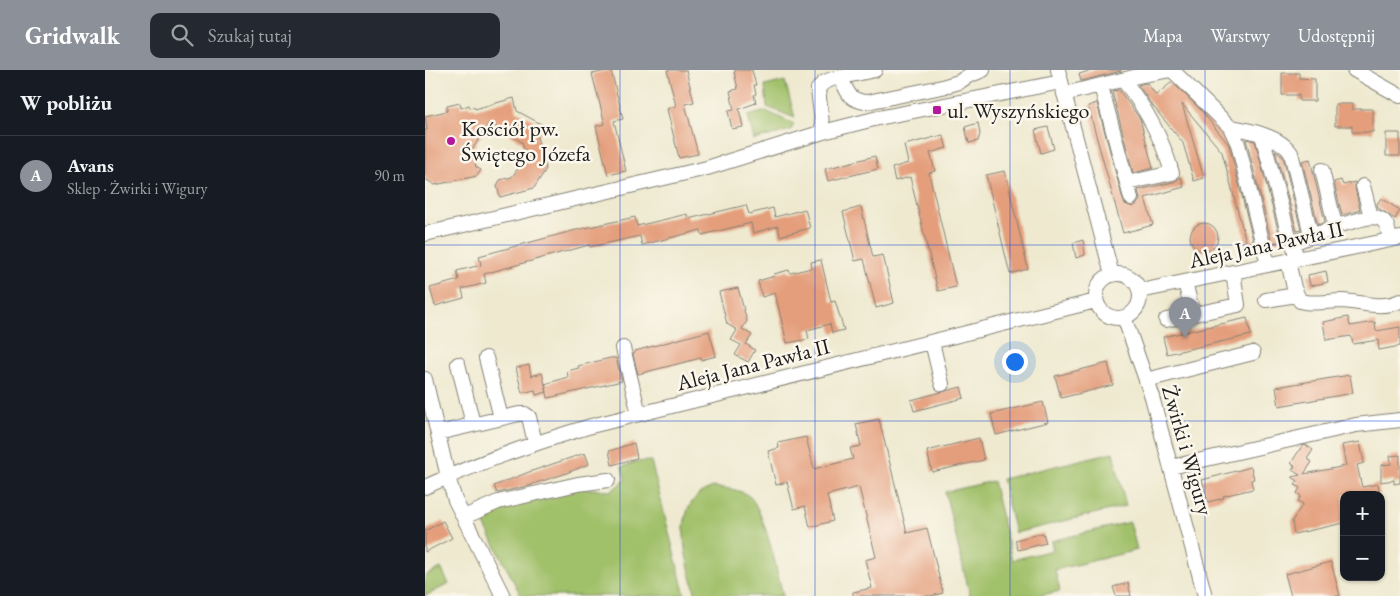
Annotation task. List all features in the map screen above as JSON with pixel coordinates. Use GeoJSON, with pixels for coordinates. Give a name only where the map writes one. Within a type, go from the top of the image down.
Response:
{"type":"FeatureCollection","features":[{"type":"Feature","properties":{"kind":"street"},"geometry":{"type":"LineString","coordinates":[[823,132],[818,89],[823,83],[875,70]]}},
{"type":"Feature","properties":{"kind":"street"},"geometry":{"type":"LineString","coordinates":[[841,77],[851,98],[867,102],[942,87],[959,82],[983,70]]}},
{"type":"Feature","properties":{"kind":"street"},"geometry":{"type":"LineString","coordinates":[[425,234],[707,168],[823,132],[906,111],[1061,82],[1101,86],[1171,70],[1230,127],[1238,144],[1268,265]]}},
{"type":"Feature","properties":{"kind":"street"},"geometry":{"type":"LineString","coordinates":[[1354,70],[1400,96]]}},
{"type":"Feature","properties":{"kind":"street"},"geometry":{"type":"LineString","coordinates":[[1123,80],[1154,124],[1165,149],[1172,173],[1127,184]]}},
{"type":"Feature","properties":{"kind":"street"},"geometry":{"type":"LineString","coordinates":[[1061,82],[1112,275]]}},
{"type":"Feature","properties":{"kind":"street"},"geometry":{"type":"LineString","coordinates":[[1101,86],[1131,198]]}},
{"type":"Feature","properties":{"kind":"street"},"geometry":{"type":"LineString","coordinates":[[1230,127],[1252,130],[1286,147],[1291,153],[1309,230],[1308,237]]}},
{"type":"Feature","properties":{"kind":"street"},"geometry":{"type":"LineString","coordinates":[[1262,135],[1290,240],[1293,243],[1292,260],[1296,295],[1300,302],[1311,304],[1344,302],[1385,306],[1400,302]]}},
{"type":"Feature","properties":{"kind":"street"},"geometry":{"type":"LineString","coordinates":[[1321,170],[1335,225]]}},
{"type":"Feature","properties":{"kind":"street"},"geometry":{"type":"LineString","coordinates":[[1363,186],[1371,218]]}},
{"type":"Feature","properties":{"kind":"street"},"geometry":{"type":"LineString","coordinates":[[1293,243],[1332,229],[1335,225],[1371,218],[1381,219],[1395,239]]}},
{"type":"Feature","properties":{"kind":"street","name":"Aleja Jana Pawła II"},"geometry":{"type":"LineString","coordinates":[[1140,291],[1395,239]]}},
{"type":"Feature","properties":{"kind":"street"},"geometry":{"type":"LineString","coordinates":[[1166,320],[1238,305],[1233,272]]}},
{"type":"Feature","properties":{"kind":"street"},"geometry":{"type":"LineString","coordinates":[[1119,274],[1133,279],[1140,291],[1137,307],[1124,317],[1117,318],[1104,313],[1097,301],[1096,294],[1101,282],[1112,275],[1119,274]]}},
{"type":"Feature","properties":{"kind":"street"},"geometry":{"type":"LineString","coordinates":[[1185,282],[1193,314]]}},
{"type":"Feature","properties":{"kind":"street"},"geometry":{"type":"LineString","coordinates":[[1266,300],[1296,295]]}},
{"type":"Feature","properties":{"kind":"street","name":"Aleja Jana Pawła II"},"geometry":{"type":"LineString","coordinates":[[425,487],[535,443],[591,426],[1097,301]]}},
{"type":"Feature","properties":{"kind":"street","name":"Żwirki i Wigury"},"geometry":{"type":"LineString","coordinates":[[1124,317],[1146,380],[1205,596]]}},
{"type":"Feature","properties":{"kind":"street"},"geometry":{"type":"LineString","coordinates":[[932,342],[942,384]]}},
{"type":"Feature","properties":{"kind":"street"},"geometry":{"type":"LineString","coordinates":[[623,348],[639,414]]}},
{"type":"Feature","properties":{"kind":"street"},"geometry":{"type":"LineString","coordinates":[[1146,380],[1253,353]]}},
{"type":"Feature","properties":{"kind":"street"},"geometry":{"type":"LineString","coordinates":[[486,358],[501,418]]}},
{"type":"Feature","properties":{"kind":"street"},"geometry":{"type":"LineString","coordinates":[[458,364],[473,424]]}},
{"type":"Feature","properties":{"kind":"street"},"geometry":{"type":"LineString","coordinates":[[425,379],[455,500],[503,596]]}},
{"type":"Feature","properties":{"kind":"street"},"geometry":{"type":"LineString","coordinates":[[438,433],[519,414],[529,416],[535,443]]}},
{"type":"Feature","properties":{"kind":"street"},"geometry":{"type":"LineString","coordinates":[[1171,467],[1356,425],[1400,420]]}},
{"type":"Feature","properties":{"kind":"street"},"geometry":{"type":"LineString","coordinates":[[464,517],[498,502],[578,484],[608,480]]}},
{"type":"Feature","properties":{"kind":"green space"},"geometry":{"type":"Polygon","coordinates":[[[785,81],[795,118],[767,107],[765,86],[785,81]]]}},
{"type":"Feature","properties":{"kind":"green space"},"geometry":{"type":"Polygon","coordinates":[[[766,111],[794,124],[791,130],[754,140],[748,116],[766,111]]]}},
{"type":"Feature","properties":{"kind":"green space"},"geometry":{"type":"Polygon","coordinates":[[[1113,452],[1126,506],[1015,533],[1002,479],[1113,452]]]}},
{"type":"Feature","properties":{"kind":"green space"},"geometry":{"type":"Polygon","coordinates":[[[651,461],[685,596],[521,596],[479,514],[499,505],[581,488],[611,491],[625,480],[622,467],[636,462],[651,461]]]}},
{"type":"Feature","properties":{"kind":"green space"},"geometry":{"type":"Polygon","coordinates":[[[993,481],[1012,560],[1053,550],[1051,541],[1130,522],[1137,550],[1055,570],[1060,591],[1037,596],[970,596],[945,492],[993,481]]]}},
{"type":"Feature","properties":{"kind":"green space"},"geometry":{"type":"Polygon","coordinates":[[[713,487],[742,492],[750,497],[755,504],[770,544],[783,596],[696,596],[684,543],[686,516],[691,504],[699,494],[713,487]]]}},
{"type":"Feature","properties":{"kind":"green space"},"geometry":{"type":"Polygon","coordinates":[[[441,568],[449,584],[425,596],[425,576],[441,568]]]}},
{"type":"Feature","properties":{"kind":"building"},"geometry":{"type":"Polygon","coordinates":[[[611,70],[623,119],[614,121],[626,171],[608,175],[596,126],[605,124],[592,74],[611,70]]]}},
{"type":"Feature","properties":{"kind":"building"},"geometry":{"type":"Polygon","coordinates":[[[667,70],[686,70],[694,102],[685,104],[698,154],[679,158],[667,109],[676,106],[667,70]]]}},
{"type":"Feature","properties":{"kind":"building"},"geometry":{"type":"Polygon","coordinates":[[[735,70],[752,70],[756,85],[754,85],[756,94],[754,95],[756,103],[739,109],[743,127],[732,129],[728,111],[734,110],[730,91],[738,89],[735,70]]]}},
{"type":"Feature","properties":{"kind":"building"},"geometry":{"type":"Polygon","coordinates":[[[1093,70],[1121,71],[1081,81],[1079,74],[1093,70]]]}},
{"type":"Feature","properties":{"kind":"building"},"geometry":{"type":"Polygon","coordinates":[[[1282,73],[1299,73],[1299,78],[1315,79],[1315,101],[1299,101],[1299,95],[1282,95],[1282,73]]]}},
{"type":"Feature","properties":{"kind":"building"},"geometry":{"type":"Polygon","coordinates":[[[1172,82],[1199,108],[1229,145],[1255,248],[1248,249],[1222,152],[1182,104],[1204,178],[1194,181],[1183,143],[1138,85],[1147,83],[1156,95],[1172,82]]]}},
{"type":"Feature","properties":{"kind":"building"},"geometry":{"type":"Polygon","coordinates":[[[1119,90],[1140,119],[1153,168],[1133,173],[1112,91],[1119,90]]]}},
{"type":"Feature","properties":{"kind":"building"},"geometry":{"type":"Polygon","coordinates":[[[514,98],[517,111],[543,125],[537,137],[546,169],[534,188],[500,197],[497,186],[500,180],[512,177],[526,157],[522,142],[489,123],[472,150],[476,167],[481,170],[477,176],[435,185],[425,179],[425,130],[427,130],[425,116],[447,111],[447,106],[460,103],[461,108],[469,105],[470,108],[474,107],[475,109],[514,98]]]}},
{"type":"Feature","properties":{"kind":"building"},"geometry":{"type":"Polygon","coordinates":[[[1097,103],[1125,204],[1133,207],[1137,204],[1140,200],[1138,190],[1174,182],[1181,177],[1184,187],[1145,198],[1153,225],[1123,233],[1088,106],[1097,103]]]}},
{"type":"Feature","properties":{"kind":"building"},"geometry":{"type":"Polygon","coordinates":[[[1335,104],[1352,104],[1352,109],[1373,109],[1373,132],[1352,132],[1352,126],[1335,126],[1335,104]]]}},
{"type":"Feature","properties":{"kind":"building"},"geometry":{"type":"Polygon","coordinates":[[[978,123],[980,134],[978,141],[969,143],[965,127],[978,123]]]}},
{"type":"Feature","properties":{"kind":"building"},"geometry":{"type":"Polygon","coordinates":[[[1048,127],[1054,149],[1041,153],[1035,130],[1048,127]]]}},
{"type":"Feature","properties":{"kind":"building"},"geometry":{"type":"Polygon","coordinates":[[[1386,133],[1400,133],[1400,156],[1386,156],[1386,133]]]}},
{"type":"Feature","properties":{"kind":"building"},"geometry":{"type":"Polygon","coordinates":[[[943,135],[947,148],[930,153],[935,171],[929,173],[956,287],[938,291],[910,177],[895,181],[892,168],[908,163],[904,145],[943,135]]]}},
{"type":"Feature","properties":{"kind":"building"},"geometry":{"type":"Polygon","coordinates":[[[1246,139],[1255,141],[1281,241],[1272,243],[1246,139]]]}},
{"type":"Feature","properties":{"kind":"building"},"geometry":{"type":"Polygon","coordinates":[[[1275,150],[1283,157],[1301,230],[1297,231],[1275,150]]]}},
{"type":"Feature","properties":{"kind":"building"},"geometry":{"type":"Polygon","coordinates":[[[875,156],[878,169],[828,181],[825,169],[875,156]]]}},
{"type":"Feature","properties":{"kind":"building"},"geometry":{"type":"Polygon","coordinates":[[[1310,159],[1325,222],[1318,225],[1302,161],[1310,159]]]}},
{"type":"Feature","properties":{"kind":"building"},"geometry":{"type":"Polygon","coordinates":[[[1005,171],[1028,269],[1010,274],[986,175],[1005,171]]]}},
{"type":"Feature","properties":{"kind":"building"},"geometry":{"type":"Polygon","coordinates":[[[1341,180],[1343,185],[1355,182],[1360,210],[1342,215],[1334,182],[1341,180]]]}},
{"type":"Feature","properties":{"kind":"building"},"geometry":{"type":"Polygon","coordinates":[[[1381,198],[1400,210],[1395,219],[1378,208],[1377,204],[1381,198]]]}},
{"type":"Feature","properties":{"kind":"building"},"geometry":{"type":"Polygon","coordinates":[[[746,205],[749,214],[773,208],[775,217],[805,209],[810,228],[780,236],[778,226],[753,233],[751,223],[702,235],[701,230],[642,245],[640,236],[590,247],[589,245],[484,274],[486,283],[462,289],[464,298],[435,306],[430,288],[459,280],[457,271],[481,265],[479,256],[576,230],[635,217],[637,226],[687,214],[688,219],[746,205]]]}},
{"type":"Feature","properties":{"kind":"building"},"geometry":{"type":"Polygon","coordinates":[[[861,207],[873,257],[883,255],[894,303],[876,308],[864,259],[855,261],[843,212],[861,207]]]}},
{"type":"Feature","properties":{"kind":"building"},"geometry":{"type":"Polygon","coordinates":[[[1204,223],[1214,227],[1218,237],[1214,247],[1204,251],[1194,247],[1190,237],[1194,227],[1204,223]]]}},
{"type":"Feature","properties":{"kind":"building"},"geometry":{"type":"Polygon","coordinates":[[[1083,240],[1085,255],[1076,258],[1073,243],[1083,240]]]}},
{"type":"Feature","properties":{"kind":"building"},"geometry":{"type":"Polygon","coordinates":[[[821,260],[831,302],[835,301],[844,330],[832,333],[830,324],[807,330],[809,339],[787,343],[775,293],[762,297],[758,281],[789,270],[790,273],[812,268],[811,262],[821,260]]]}},
{"type":"Feature","properties":{"kind":"building"},"geometry":{"type":"Polygon","coordinates":[[[1326,271],[1328,282],[1310,286],[1308,275],[1326,271]]]}},
{"type":"Feature","properties":{"kind":"building"},"geometry":{"type":"Polygon","coordinates":[[[738,288],[747,321],[742,329],[752,335],[746,344],[755,350],[748,362],[735,355],[741,345],[731,340],[737,330],[727,324],[719,292],[738,288]]]}},
{"type":"Feature","properties":{"kind":"building"},"geometry":{"type":"Polygon","coordinates":[[[1348,317],[1350,326],[1375,322],[1376,331],[1400,327],[1400,346],[1379,350],[1378,340],[1353,344],[1351,336],[1326,340],[1323,322],[1348,317]]]}},
{"type":"Feature","properties":{"kind":"building"},"geometry":{"type":"Polygon","coordinates":[[[1247,318],[1251,335],[1167,354],[1163,337],[1247,318]]]}},
{"type":"Feature","properties":{"kind":"building"},"geometry":{"type":"Polygon","coordinates":[[[709,331],[716,356],[638,374],[633,354],[635,351],[709,331]]]}},
{"type":"Feature","properties":{"kind":"building"},"geometry":{"type":"Polygon","coordinates":[[[616,358],[622,381],[548,398],[545,384],[568,377],[567,371],[579,368],[578,366],[616,358]]]}},
{"type":"Feature","properties":{"kind":"building"},"geometry":{"type":"Polygon","coordinates":[[[1108,363],[1113,385],[1061,398],[1055,376],[1108,363]]]}},
{"type":"Feature","properties":{"kind":"building"},"geometry":{"type":"Polygon","coordinates":[[[529,365],[531,376],[542,373],[547,392],[536,395],[535,390],[522,393],[516,368],[529,365]]]}},
{"type":"Feature","properties":{"kind":"building"},"geometry":{"type":"Polygon","coordinates":[[[1350,375],[1353,393],[1279,406],[1276,387],[1350,375]]]}},
{"type":"Feature","properties":{"kind":"building"},"geometry":{"type":"Polygon","coordinates":[[[961,387],[964,398],[914,411],[911,400],[961,387]]]}},
{"type":"Feature","properties":{"kind":"building"},"geometry":{"type":"Polygon","coordinates":[[[1043,402],[1048,422],[996,435],[991,414],[1043,402]]]}},
{"type":"Feature","properties":{"kind":"building"},"geometry":{"type":"Polygon","coordinates":[[[879,419],[907,533],[927,528],[943,593],[931,596],[853,596],[853,592],[872,588],[865,560],[876,557],[859,487],[827,495],[833,521],[810,527],[805,506],[794,509],[787,482],[776,485],[768,451],[779,448],[778,443],[806,437],[814,469],[853,459],[850,448],[861,446],[856,424],[879,419]]]}},
{"type":"Feature","properties":{"kind":"building"},"geometry":{"type":"Polygon","coordinates":[[[979,438],[984,460],[932,472],[927,451],[979,438]]]}},
{"type":"Feature","properties":{"kind":"building"},"geometry":{"type":"Polygon","coordinates":[[[1360,442],[1364,463],[1357,465],[1362,487],[1378,484],[1379,491],[1340,491],[1340,524],[1294,534],[1292,521],[1303,504],[1298,501],[1301,496],[1297,493],[1300,488],[1295,485],[1298,481],[1292,477],[1300,475],[1292,470],[1295,466],[1291,463],[1302,446],[1306,445],[1313,450],[1307,459],[1312,462],[1304,474],[1346,466],[1342,445],[1360,442]]]}},
{"type":"Feature","properties":{"kind":"building"},"geometry":{"type":"Polygon","coordinates":[[[634,443],[637,458],[612,465],[609,451],[634,443]]]}},
{"type":"Feature","properties":{"kind":"building"},"geometry":{"type":"Polygon","coordinates":[[[585,453],[589,464],[564,474],[532,485],[497,493],[494,486],[529,472],[585,453]]]}},
{"type":"Feature","properties":{"kind":"building"},"geometry":{"type":"Polygon","coordinates":[[[1400,455],[1400,483],[1394,484],[1394,480],[1381,482],[1381,465],[1391,464],[1390,456],[1400,455]]]}},
{"type":"Feature","properties":{"kind":"building"},"geometry":{"type":"Polygon","coordinates":[[[1251,467],[1254,479],[1251,480],[1253,489],[1223,496],[1224,498],[1208,502],[1202,480],[1251,467]]]}},
{"type":"Feature","properties":{"kind":"building"},"geometry":{"type":"Polygon","coordinates":[[[443,521],[452,538],[425,552],[425,531],[443,521]]]}},
{"type":"Feature","properties":{"kind":"building"},"geometry":{"type":"Polygon","coordinates":[[[1043,533],[1046,543],[1018,550],[1015,540],[1043,533]]]}},
{"type":"Feature","properties":{"kind":"building"},"geometry":{"type":"Polygon","coordinates":[[[1331,562],[1340,596],[1291,596],[1285,574],[1331,562]]]}},
{"type":"Feature","properties":{"kind":"building"},"geometry":{"type":"Polygon","coordinates":[[[1128,583],[1131,596],[1116,596],[1113,587],[1128,583]]]}},
{"type":"Feature","properties":{"kind":"place","name":"ul. Wyszyńskiego"},"geometry":{"type":"Point","coordinates":[937,110]}},
{"type":"Feature","properties":{"kind":"place","name":"Kościół pw. Świętego Józefa"},"geometry":{"type":"Point","coordinates":[451,141]}},
{"type":"Feature","properties":{"kind":"place","name":"Avans"},"geometry":{"type":"Point","coordinates":[1185,338]}}]}
